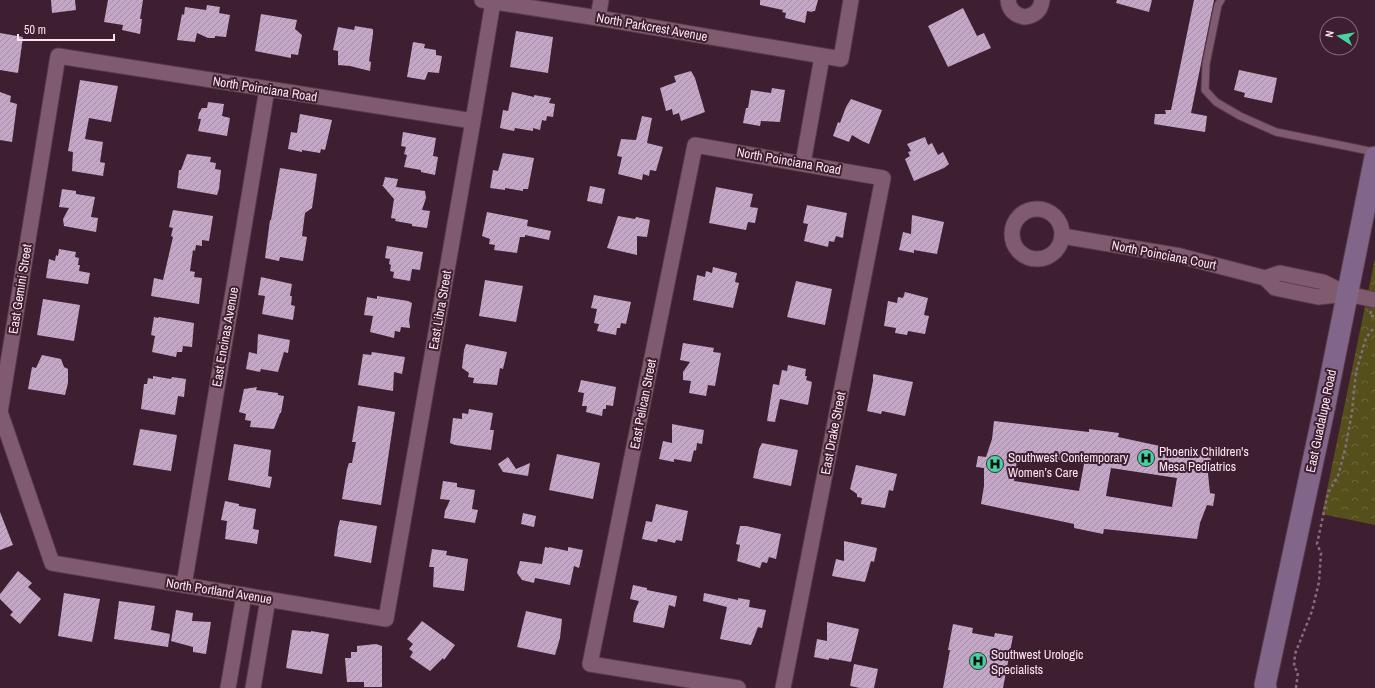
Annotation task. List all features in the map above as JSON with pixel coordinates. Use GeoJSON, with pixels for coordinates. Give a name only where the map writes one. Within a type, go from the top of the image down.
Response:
{"type":"FeatureCollection","features":[{"type":"Feature","properties":{"kind":"main road","name":"East Guadalupe Road"},"geometry":{"type":"LineString","coordinates":[[1264,687],[1324,410],[1375,157]]}},
{"type":"Feature","properties":{"kind":"street"},"geometry":{"type":"LineString","coordinates":[[598,18],[601,0]]}},
{"type":"Feature","properties":{"kind":"street","name":"North Parkcrest Avenue"},"geometry":{"type":"LineString","coordinates":[[487,1],[841,59],[851,0]]}},
{"type":"Feature","properties":{"kind":"street"},"geometry":{"type":"LineString","coordinates":[[1008,0],[1010,8],[1013,12],[1018,16],[1024,17],[1035,14],[1039,9],[1042,0]]}},
{"type":"Feature","properties":{"kind":"street","name":"East Libra Street"},"geometry":{"type":"LineString","coordinates":[[386,619],[473,121],[487,1]]}},
{"type":"Feature","properties":{"kind":"street","name":"North Poinciana Road"},"geometry":{"type":"LineString","coordinates":[[58,56],[473,121]]}},
{"type":"Feature","properties":{"kind":"street","name":"East Gemini Street"},"geometry":{"type":"LineString","coordinates":[[52,563],[0,412],[58,56]]}},
{"type":"Feature","properties":{"kind":"street"},"geometry":{"type":"LineString","coordinates":[[803,163],[822,57]]}},
{"type":"Feature","properties":{"kind":"street","name":"East Encinas Avenue"},"geometry":{"type":"LineString","coordinates":[[184,585],[267,89]]}},
{"type":"Feature","properties":{"kind":"street","name":"North Poinciana Road"},"geometry":{"type":"LineString","coordinates":[[695,145],[883,178]]}},
{"type":"Feature","properties":{"kind":"street","name":"East Pelican Street"},"geometry":{"type":"LineString","coordinates":[[695,145],[590,664],[700,685]]}},
{"type":"Feature","properties":{"kind":"street","name":"East Drake Street"},"geometry":{"type":"LineString","coordinates":[[783,688],[883,178]]}},
{"type":"Feature","properties":{"kind":"street","name":"North Poinciana Court"},"geometry":{"type":"LineString","coordinates":[[1062,236],[1180,256],[1265,278],[1280,273],[1323,282],[1347,294],[1375,300]]}},
{"type":"Feature","properties":{"kind":"street","name":"North Portland Avenue"},"geometry":{"type":"LineString","coordinates":[[52,563],[386,619]]}},
{"type":"Feature","properties":{"kind":"street"},"geometry":{"type":"LineString","coordinates":[[228,688],[244,595]]}},
{"type":"Feature","properties":{"kind":"street"},"geometry":{"type":"LineString","coordinates":[[253,688],[268,599]]}},
{"type":"Feature","properties":{"kind":"street"},"geometry":{"type":"LineString","coordinates":[[700,685],[738,688]]}},
{"type":"Feature","properties":{"kind":"lane"},"geometry":{"type":"LineString","coordinates":[[1221,0],[1218,5],[1206,64],[1205,90],[1216,102],[1240,116],[1276,132],[1375,152]]}},
{"type":"Feature","properties":{"kind":"path"},"geometry":{"type":"LineString","coordinates":[[1296,688],[1298,672],[1294,667],[1295,654],[1312,611],[1319,582],[1321,553],[1317,544],[1328,493],[1338,476],[1345,450],[1352,412],[1356,372],[1366,338],[1375,328]]}},
{"type":"Feature","properties":{"kind":"green space"},"geometry":{"type":"Polygon","coordinates":[[[1375,258],[1375,525],[1322,514],[1375,258]]]}},
{"type":"Feature","properties":{"kind":"building"},"geometry":{"type":"Polygon","coordinates":[[[51,0],[75,0],[76,10],[52,13],[51,0]]]}},
{"type":"Feature","properties":{"kind":"building"},"geometry":{"type":"Polygon","coordinates":[[[108,0],[143,0],[140,19],[142,19],[140,34],[122,30],[123,25],[104,22],[108,0]]]}},
{"type":"Feature","properties":{"kind":"building"},"geometry":{"type":"Polygon","coordinates":[[[760,0],[818,0],[815,11],[807,11],[805,23],[785,18],[786,13],[782,12],[783,10],[760,5],[760,0]]]}},
{"type":"Feature","properties":{"kind":"building"},"geometry":{"type":"Polygon","coordinates":[[[1117,0],[1152,0],[1149,12],[1116,3],[1117,0]]]}},
{"type":"Feature","properties":{"kind":"building"},"geometry":{"type":"Polygon","coordinates":[[[1194,0],[1214,0],[1191,113],[1207,116],[1205,132],[1154,124],[1155,114],[1166,114],[1165,110],[1171,110],[1194,0]]]}},
{"type":"Feature","properties":{"kind":"building"},"geometry":{"type":"Polygon","coordinates":[[[207,5],[220,7],[219,13],[230,15],[226,37],[215,36],[215,38],[208,38],[197,33],[195,42],[177,40],[182,14],[184,15],[185,7],[206,10],[207,5]]]}},
{"type":"Feature","properties":{"kind":"building"},"geometry":{"type":"Polygon","coordinates":[[[963,8],[977,36],[984,33],[991,48],[948,67],[928,26],[963,8]]]}},
{"type":"Feature","properties":{"kind":"building"},"geometry":{"type":"Polygon","coordinates":[[[261,14],[297,20],[295,29],[302,35],[298,55],[291,54],[291,58],[255,51],[261,14]]]}},
{"type":"Feature","properties":{"kind":"building"},"geometry":{"type":"Polygon","coordinates":[[[355,26],[373,29],[369,61],[371,62],[370,71],[350,66],[338,65],[338,51],[333,50],[338,27],[354,30],[355,26]]]}},
{"type":"Feature","properties":{"kind":"building"},"geometry":{"type":"Polygon","coordinates":[[[516,31],[553,37],[548,73],[510,67],[516,31]]]}},
{"type":"Feature","properties":{"kind":"building"},"geometry":{"type":"Polygon","coordinates":[[[0,33],[23,37],[18,73],[0,70],[0,33]]]}},
{"type":"Feature","properties":{"kind":"building"},"geometry":{"type":"Polygon","coordinates":[[[413,42],[425,44],[424,48],[436,50],[436,55],[442,56],[439,73],[428,72],[425,80],[407,77],[413,42]]]}},
{"type":"Feature","properties":{"kind":"building"},"geometry":{"type":"Polygon","coordinates":[[[1239,70],[1277,78],[1272,103],[1244,97],[1245,93],[1234,90],[1239,70]]]}},
{"type":"Feature","properties":{"kind":"building"},"geometry":{"type":"Polygon","coordinates":[[[691,71],[695,78],[705,112],[681,121],[679,113],[673,115],[672,109],[666,111],[660,88],[676,82],[674,76],[691,71]]]}},
{"type":"Feature","properties":{"kind":"building"},"geometry":{"type":"Polygon","coordinates":[[[80,80],[118,86],[111,122],[89,118],[85,139],[103,142],[100,162],[105,163],[103,176],[72,171],[73,152],[68,151],[80,80]]]}},
{"type":"Feature","properties":{"kind":"building"},"geometry":{"type":"Polygon","coordinates":[[[772,88],[785,90],[780,122],[761,121],[760,126],[743,123],[746,108],[748,108],[751,90],[771,93],[772,88]]]}},
{"type":"Feature","properties":{"kind":"building"},"geometry":{"type":"Polygon","coordinates":[[[0,92],[11,96],[10,102],[17,104],[12,142],[0,140],[0,92]]]}},
{"type":"Feature","properties":{"kind":"building"},"geometry":{"type":"Polygon","coordinates":[[[512,92],[534,97],[534,95],[551,98],[549,103],[555,104],[553,117],[547,116],[546,121],[542,120],[540,130],[533,128],[533,131],[515,128],[514,131],[500,128],[503,110],[508,111],[512,92]]]}},
{"type":"Feature","properties":{"kind":"building"},"geometry":{"type":"Polygon","coordinates":[[[851,99],[882,110],[869,144],[852,135],[849,142],[833,136],[838,122],[840,123],[846,107],[851,99]]]}},
{"type":"Feature","properties":{"kind":"building"},"geometry":{"type":"Polygon","coordinates":[[[208,102],[224,104],[222,116],[230,118],[227,136],[198,131],[201,119],[198,119],[199,113],[202,108],[207,108],[208,102]]]}},
{"type":"Feature","properties":{"kind":"building"},"geometry":{"type":"Polygon","coordinates":[[[300,114],[332,120],[325,150],[321,149],[320,153],[302,150],[302,152],[288,149],[291,132],[297,133],[300,114]]]}},
{"type":"Feature","properties":{"kind":"building"},"geometry":{"type":"Polygon","coordinates":[[[642,116],[652,118],[647,143],[663,147],[656,171],[650,170],[649,176],[643,174],[642,180],[618,174],[622,157],[617,156],[621,139],[636,140],[642,116]]]}},
{"type":"Feature","properties":{"kind":"building"},"geometry":{"type":"Polygon","coordinates":[[[403,132],[436,138],[433,156],[438,157],[435,175],[421,172],[421,170],[404,167],[407,155],[404,154],[406,147],[401,146],[403,132]]]}},
{"type":"Feature","properties":{"kind":"building"},"geometry":{"type":"Polygon","coordinates":[[[925,137],[928,145],[932,143],[938,155],[943,152],[949,164],[944,168],[914,181],[905,159],[910,156],[908,152],[911,151],[907,144],[925,137]]]}},
{"type":"Feature","properties":{"kind":"building"},"geometry":{"type":"Polygon","coordinates":[[[503,153],[534,158],[528,189],[523,189],[523,191],[505,188],[505,190],[490,188],[493,170],[498,171],[503,153]]]}},
{"type":"Feature","properties":{"kind":"building"},"geometry":{"type":"Polygon","coordinates":[[[187,154],[211,157],[210,162],[216,163],[215,169],[221,170],[217,195],[177,188],[179,170],[181,170],[187,154]]]}},
{"type":"Feature","properties":{"kind":"building"},"geometry":{"type":"Polygon","coordinates":[[[280,168],[317,174],[312,208],[305,213],[302,236],[307,237],[303,261],[280,257],[279,261],[265,258],[270,220],[280,168]]]}},
{"type":"Feature","properties":{"kind":"building"},"geometry":{"type":"Polygon","coordinates":[[[385,177],[398,179],[396,187],[425,191],[426,198],[422,210],[430,211],[427,228],[412,226],[412,224],[395,221],[396,219],[391,218],[394,199],[382,185],[385,177]]]}},
{"type":"Feature","properties":{"kind":"building"},"geometry":{"type":"Polygon","coordinates":[[[590,186],[605,189],[602,204],[587,201],[590,186]]]}},
{"type":"Feature","properties":{"kind":"building"},"geometry":{"type":"Polygon","coordinates":[[[716,187],[753,194],[750,207],[758,208],[755,223],[748,222],[746,230],[709,223],[716,187]]]}},
{"type":"Feature","properties":{"kind":"building"},"geometry":{"type":"Polygon","coordinates":[[[62,189],[76,191],[76,194],[95,197],[91,217],[98,218],[96,232],[64,226],[63,219],[69,208],[59,207],[62,189]]]}},
{"type":"Feature","properties":{"kind":"building"},"geometry":{"type":"Polygon","coordinates":[[[807,205],[847,213],[843,238],[836,236],[834,242],[829,241],[828,247],[804,241],[808,224],[803,223],[807,205]]]}},
{"type":"Feature","properties":{"kind":"building"},"geometry":{"type":"Polygon","coordinates":[[[173,210],[213,216],[209,241],[202,240],[202,246],[196,245],[195,251],[193,250],[190,271],[195,272],[194,277],[202,278],[199,304],[151,296],[154,278],[163,280],[173,237],[171,236],[173,228],[169,227],[173,210]]]}},
{"type":"Feature","properties":{"kind":"building"},"geometry":{"type":"Polygon","coordinates":[[[487,212],[528,220],[527,226],[551,231],[549,240],[525,235],[525,237],[520,237],[517,253],[494,250],[495,245],[489,244],[490,239],[482,236],[487,212]]]}},
{"type":"Feature","properties":{"kind":"building"},"geometry":{"type":"Polygon","coordinates":[[[912,215],[944,222],[937,254],[914,250],[914,253],[899,250],[903,232],[911,234],[912,215]]]}},
{"type":"Feature","properties":{"kind":"building"},"geometry":{"type":"Polygon","coordinates":[[[618,216],[635,219],[636,217],[650,220],[647,237],[637,236],[637,255],[607,248],[618,216]]]}},
{"type":"Feature","properties":{"kind":"building"},"geometry":{"type":"Polygon","coordinates":[[[387,246],[423,252],[420,270],[412,269],[410,281],[393,278],[394,272],[390,271],[390,259],[385,258],[387,246]]]}},
{"type":"Feature","properties":{"kind":"building"},"geometry":{"type":"Polygon","coordinates":[[[59,249],[76,252],[75,257],[79,258],[79,271],[90,273],[88,284],[46,278],[49,259],[55,261],[56,255],[58,256],[59,249]]]}},
{"type":"Feature","properties":{"kind":"building"},"geometry":{"type":"Polygon","coordinates":[[[713,267],[737,273],[735,282],[739,283],[733,308],[693,300],[697,275],[705,277],[706,271],[712,273],[713,267]]]}},
{"type":"Feature","properties":{"kind":"building"},"geometry":{"type":"Polygon","coordinates":[[[261,277],[292,284],[290,296],[292,296],[291,305],[295,306],[293,320],[262,314],[265,296],[258,295],[261,277]]]}},
{"type":"Feature","properties":{"kind":"building"},"geometry":{"type":"Polygon","coordinates":[[[485,280],[523,286],[516,322],[479,316],[485,280]]]}},
{"type":"Feature","properties":{"kind":"building"},"geometry":{"type":"Polygon","coordinates":[[[796,281],[832,289],[825,325],[787,317],[796,281]]]}},
{"type":"Feature","properties":{"kind":"building"},"geometry":{"type":"Polygon","coordinates":[[[905,292],[928,298],[924,315],[929,316],[925,334],[908,331],[907,335],[895,333],[896,328],[884,326],[888,301],[897,303],[898,297],[903,298],[905,292]]]}},
{"type":"Feature","properties":{"kind":"building"},"geometry":{"type":"Polygon","coordinates":[[[594,295],[631,302],[626,324],[621,323],[620,328],[617,328],[616,335],[597,331],[599,324],[594,323],[597,309],[591,308],[594,295]]]}},
{"type":"Feature","properties":{"kind":"building"},"geometry":{"type":"Polygon","coordinates":[[[377,296],[412,303],[409,320],[410,328],[401,327],[400,332],[395,331],[394,338],[370,332],[373,316],[364,315],[367,297],[377,299],[377,296]]]}},
{"type":"Feature","properties":{"kind":"building"},"geometry":{"type":"Polygon","coordinates":[[[43,299],[80,305],[74,341],[37,335],[43,299]]]}},
{"type":"Feature","properties":{"kind":"building"},"geometry":{"type":"Polygon","coordinates":[[[154,317],[194,323],[192,347],[183,346],[182,352],[177,352],[176,357],[152,352],[155,336],[151,335],[154,317]]]}},
{"type":"Feature","properties":{"kind":"building"},"geometry":{"type":"Polygon","coordinates":[[[258,334],[290,340],[288,353],[284,352],[278,372],[261,369],[260,372],[246,369],[249,352],[257,354],[258,334]]]}},
{"type":"Feature","properties":{"kind":"building"},"geometry":{"type":"Polygon","coordinates":[[[683,343],[714,348],[713,352],[721,353],[715,386],[708,385],[706,396],[689,393],[691,381],[683,380],[683,372],[690,362],[680,360],[683,343]]]}},
{"type":"Feature","properties":{"kind":"building"},"geometry":{"type":"Polygon","coordinates":[[[466,344],[507,352],[503,369],[500,368],[497,385],[473,383],[474,378],[468,377],[469,373],[462,368],[466,344]]]}},
{"type":"Feature","properties":{"kind":"building"},"geometry":{"type":"Polygon","coordinates":[[[372,352],[405,357],[402,374],[394,372],[393,391],[358,385],[363,354],[371,355],[372,352]]]}},
{"type":"Feature","properties":{"kind":"building"},"geometry":{"type":"Polygon","coordinates":[[[42,355],[61,359],[64,367],[68,369],[68,383],[65,395],[28,389],[32,367],[36,368],[42,355]]]}},
{"type":"Feature","properties":{"kind":"building"},"geometry":{"type":"Polygon","coordinates":[[[788,365],[806,369],[806,380],[812,382],[808,405],[780,399],[775,422],[767,421],[773,384],[779,385],[782,370],[787,371],[788,365]]]}},
{"type":"Feature","properties":{"kind":"building"},"geometry":{"type":"Polygon","coordinates":[[[873,374],[913,382],[905,416],[882,411],[881,414],[867,411],[873,374]]]}},
{"type":"Feature","properties":{"kind":"building"},"geometry":{"type":"Polygon","coordinates":[[[153,376],[171,379],[172,377],[186,379],[184,397],[178,396],[175,415],[141,409],[144,384],[147,384],[148,378],[153,379],[153,376]]]}},
{"type":"Feature","properties":{"kind":"building"},"geometry":{"type":"Polygon","coordinates":[[[581,380],[616,387],[613,406],[606,405],[606,409],[603,409],[602,416],[586,412],[587,406],[582,406],[584,393],[578,392],[581,380]]]}},
{"type":"Feature","properties":{"kind":"building"},"geometry":{"type":"Polygon","coordinates":[[[257,387],[256,390],[278,393],[278,395],[284,396],[281,413],[274,429],[250,427],[251,421],[245,420],[246,414],[239,412],[244,389],[257,387]]]}},
{"type":"Feature","properties":{"kind":"building"},"geometry":{"type":"Polygon","coordinates":[[[358,406],[395,412],[381,505],[342,499],[347,469],[349,463],[352,463],[356,442],[352,442],[358,406]]]}},
{"type":"Feature","properties":{"kind":"building"},"geometry":{"type":"Polygon","coordinates":[[[469,409],[493,413],[490,430],[494,430],[491,450],[450,443],[453,418],[462,419],[462,413],[468,414],[469,409]]]}},
{"type":"Feature","properties":{"kind":"building"},"geometry":{"type":"Polygon","coordinates":[[[994,421],[1089,432],[1089,429],[1119,433],[1118,437],[1211,457],[1208,474],[1210,493],[1215,494],[1213,506],[1207,505],[1200,523],[1197,539],[1104,529],[1103,534],[1074,528],[1074,524],[981,504],[984,486],[984,468],[976,467],[978,456],[986,457],[992,439],[994,421]],[[1018,453],[1014,481],[1079,491],[1084,464],[1018,453]],[[1111,468],[1106,496],[1172,507],[1177,478],[1111,468]]]}},
{"type":"Feature","properties":{"kind":"building"},"geometry":{"type":"Polygon","coordinates":[[[672,424],[704,430],[702,444],[697,443],[696,451],[694,450],[691,462],[674,459],[674,462],[659,459],[663,441],[672,443],[672,424]]]}},
{"type":"Feature","properties":{"kind":"building"},"geometry":{"type":"Polygon","coordinates":[[[140,429],[177,435],[171,471],[133,465],[140,429]]]}},
{"type":"Feature","properties":{"kind":"building"},"geometry":{"type":"Polygon","coordinates":[[[762,443],[798,450],[791,486],[753,478],[759,449],[762,443]]]}},
{"type":"Feature","properties":{"kind":"building"},"geometry":{"type":"Polygon","coordinates":[[[234,444],[271,450],[268,476],[272,477],[270,488],[228,480],[234,444]]]}},
{"type":"Feature","properties":{"kind":"building"},"geometry":{"type":"Polygon","coordinates":[[[557,454],[600,463],[593,499],[549,490],[557,454]]]}},
{"type":"Feature","properties":{"kind":"building"},"geometry":{"type":"Polygon","coordinates":[[[508,457],[516,469],[530,463],[528,476],[503,472],[498,464],[508,457]]]}},
{"type":"Feature","properties":{"kind":"building"},"geometry":{"type":"Polygon","coordinates":[[[856,465],[897,474],[893,491],[889,490],[885,508],[861,504],[862,498],[857,497],[857,494],[850,489],[856,465]]]}},
{"type":"Feature","properties":{"kind":"building"},"geometry":{"type":"Polygon","coordinates":[[[443,481],[457,483],[457,487],[475,490],[472,509],[478,510],[475,523],[444,518],[445,511],[450,500],[440,499],[443,481]]]}},
{"type":"Feature","properties":{"kind":"building"},"geometry":{"type":"Polygon","coordinates":[[[225,501],[239,504],[239,506],[256,509],[253,529],[259,530],[257,544],[225,539],[227,521],[221,520],[225,501]]]}},
{"type":"Feature","properties":{"kind":"building"},"geometry":{"type":"Polygon","coordinates":[[[656,504],[688,511],[682,541],[676,540],[675,543],[658,539],[657,542],[642,539],[646,521],[652,522],[656,504]]]}},
{"type":"Feature","properties":{"kind":"building"},"geometry":{"type":"Polygon","coordinates":[[[0,512],[13,545],[0,550],[0,512]]]}},
{"type":"Feature","properties":{"kind":"building"},"geometry":{"type":"Polygon","coordinates":[[[523,513],[536,516],[534,527],[521,524],[523,513]]]}},
{"type":"Feature","properties":{"kind":"building"},"geometry":{"type":"Polygon","coordinates":[[[340,520],[377,526],[371,563],[334,556],[340,520]]]}},
{"type":"Feature","properties":{"kind":"building"},"geometry":{"type":"Polygon","coordinates":[[[740,526],[781,534],[776,559],[769,557],[767,563],[762,562],[760,568],[737,561],[740,545],[736,544],[740,526]]]}},
{"type":"Feature","properties":{"kind":"building"},"geometry":{"type":"Polygon","coordinates":[[[844,541],[877,548],[874,562],[871,561],[865,582],[832,576],[836,559],[844,561],[844,541]]]}},
{"type":"Feature","properties":{"kind":"building"},"geometry":{"type":"Polygon","coordinates":[[[545,547],[568,551],[568,547],[583,550],[579,568],[574,566],[570,585],[535,578],[534,583],[522,580],[517,573],[520,561],[542,564],[545,547]]]}},
{"type":"Feature","properties":{"kind":"building"},"geometry":{"type":"Polygon","coordinates":[[[432,549],[447,551],[446,555],[468,559],[464,591],[433,587],[434,567],[429,567],[432,549]]]}},
{"type":"Feature","properties":{"kind":"building"},"geometry":{"type":"Polygon","coordinates":[[[18,571],[32,583],[28,587],[41,599],[20,624],[10,615],[13,612],[0,599],[0,594],[18,571]]]}},
{"type":"Feature","properties":{"kind":"building"},"geometry":{"type":"Polygon","coordinates":[[[633,585],[647,588],[647,590],[677,596],[675,607],[669,605],[664,628],[633,622],[634,613],[639,601],[630,599],[633,585]]]}},
{"type":"Feature","properties":{"kind":"building"},"geometry":{"type":"Polygon","coordinates":[[[64,593],[100,599],[92,642],[58,636],[64,593]]]}},
{"type":"Feature","properties":{"kind":"building"},"geometry":{"type":"Polygon","coordinates":[[[704,593],[738,600],[738,598],[750,600],[749,607],[766,610],[762,628],[758,627],[751,645],[720,639],[727,607],[703,601],[704,593]]]}},
{"type":"Feature","properties":{"kind":"building"},"geometry":{"type":"Polygon","coordinates":[[[119,601],[155,606],[151,630],[170,634],[168,647],[114,639],[119,601]]]}},
{"type":"Feature","properties":{"kind":"building"},"geometry":{"type":"Polygon","coordinates":[[[176,610],[193,613],[192,621],[211,622],[206,654],[193,652],[193,647],[171,641],[176,610]]]}},
{"type":"Feature","properties":{"kind":"building"},"geometry":{"type":"Polygon","coordinates":[[[526,611],[562,619],[560,638],[555,655],[517,647],[526,611]]]}},
{"type":"Feature","properties":{"kind":"building"},"geometry":{"type":"Polygon","coordinates":[[[422,621],[455,645],[444,660],[443,658],[430,671],[410,657],[413,652],[409,649],[413,644],[407,639],[422,621]]]}},
{"type":"Feature","properties":{"kind":"building"},"geometry":{"type":"Polygon","coordinates":[[[827,622],[859,629],[851,662],[814,657],[817,639],[827,641],[827,622]]]}},
{"type":"Feature","properties":{"kind":"building"},"geometry":{"type":"Polygon","coordinates":[[[953,624],[973,628],[972,633],[994,637],[995,633],[1013,636],[1003,688],[943,688],[953,624]]]}},
{"type":"Feature","properties":{"kind":"building"},"geometry":{"type":"Polygon","coordinates":[[[292,630],[329,634],[322,674],[286,668],[292,630]]]}},
{"type":"Feature","properties":{"kind":"building"},"geometry":{"type":"Polygon","coordinates":[[[376,644],[382,646],[382,687],[364,687],[364,682],[347,682],[345,658],[351,658],[351,652],[357,652],[357,646],[376,644]]]}},
{"type":"Feature","properties":{"kind":"building"},"geometry":{"type":"Polygon","coordinates":[[[854,664],[878,669],[874,688],[850,686],[854,664]]]}},
{"type":"Feature","properties":{"kind":"place","name":"Phoenix Children's Mesa Pediatrics"},"geometry":{"type":"Point","coordinates":[1146,458]}},
{"type":"Feature","properties":{"kind":"place","name":"Southwest Contemporary Women’s Care"},"geometry":{"type":"Point","coordinates":[995,464]}},
{"type":"Feature","properties":{"kind":"place","name":"Southwest Urologic Specialists"},"geometry":{"type":"Point","coordinates":[978,661]}}]}
